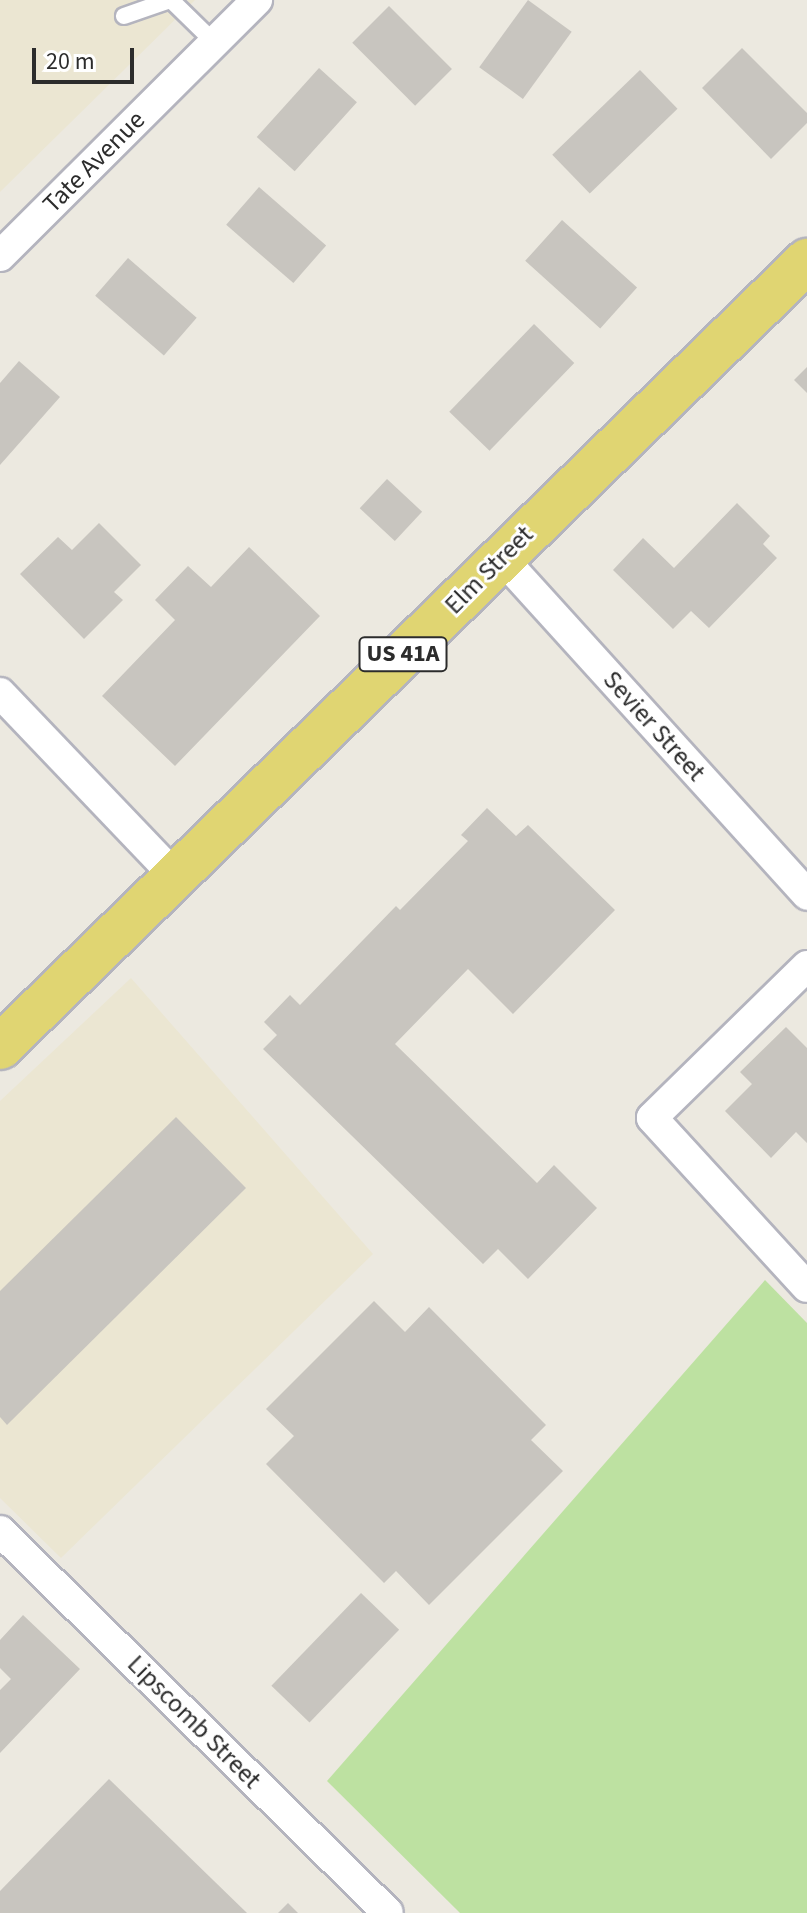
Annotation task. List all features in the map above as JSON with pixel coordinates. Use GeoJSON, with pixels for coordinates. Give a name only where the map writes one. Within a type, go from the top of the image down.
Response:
{"type":"FeatureCollection","features":[{"type":"Feature","properties":{"kind":"main road","name":"Elm Street"},"geometry":{"type":"LineString","coordinates":[[0,1047],[178,879],[501,557],[807,261]]}},
{"type":"Feature","properties":{"kind":"street","name":"Tate Avenue"},"geometry":{"type":"LineString","coordinates":[[0,256],[257,0]]}},
{"type":"Feature","properties":{"kind":"street","name":"Sevier Street"},"geometry":{"type":"LineString","coordinates":[[501,557],[807,895]]}},
{"type":"Feature","properties":{"kind":"street"},"geometry":{"type":"LineString","coordinates":[[0,693],[178,879]]}},
{"type":"Feature","properties":{"kind":"street"},"geometry":{"type":"LineString","coordinates":[[807,966],[652,1118],[807,1287]]}},
{"type":"Feature","properties":{"kind":"street","name":"Lipscomb Street"},"geometry":{"type":"LineString","coordinates":[[0,1531],[388,1913]]}},
{"type":"Feature","properties":{"kind":"lane"},"geometry":{"type":"LineString","coordinates":[[124,16],[170,0],[214,42]]}},
{"type":"Feature","properties":{"kind":"shaded area"},"geometry":{"type":"Polygon","coordinates":[[[0,0],[195,0],[0,192],[0,0]]]}},
{"type":"Feature","properties":{"kind":"shaded area"},"geometry":{"type":"Polygon","coordinates":[[[131,978],[373,1254],[61,1558],[0,1498],[0,1101],[131,978]]]}},
{"type":"Feature","properties":{"kind":"green space"},"geometry":{"type":"Polygon","coordinates":[[[765,1280],[807,1323],[807,1913],[460,1913],[327,1781],[765,1280]]]}},
{"type":"Feature","properties":{"kind":"building"},"geometry":{"type":"Polygon","coordinates":[[[528,0],[572,32],[523,99],[479,67],[528,0]]]}},
{"type":"Feature","properties":{"kind":"building"},"geometry":{"type":"Polygon","coordinates":[[[389,6],[452,69],[415,106],[352,43],[389,6]]]}},
{"type":"Feature","properties":{"kind":"building"},"geometry":{"type":"Polygon","coordinates":[[[742,48],[807,113],[807,123],[771,159],[702,88],[742,48]]]}},
{"type":"Feature","properties":{"kind":"building"},"geometry":{"type":"Polygon","coordinates":[[[319,68],[357,102],[295,171],[257,137],[319,68]]]}},
{"type":"Feature","properties":{"kind":"building"},"geometry":{"type":"Polygon","coordinates":[[[640,70],[678,109],[590,194],[552,155],[640,70]]]}},
{"type":"Feature","properties":{"kind":"building"},"geometry":{"type":"Polygon","coordinates":[[[259,187],[326,245],[293,283],[226,225],[259,187]]]}},
{"type":"Feature","properties":{"kind":"building"},"geometry":{"type":"Polygon","coordinates":[[[562,220],[637,288],[600,328],[525,261],[562,220]]]}},
{"type":"Feature","properties":{"kind":"building"},"geometry":{"type":"Polygon","coordinates":[[[128,258],[197,318],[164,355],[95,296],[128,258]]]}},
{"type":"Feature","properties":{"kind":"building"},"geometry":{"type":"Polygon","coordinates":[[[534,324],[574,363],[490,451],[449,412],[534,324]]]}},
{"type":"Feature","properties":{"kind":"building"},"geometry":{"type":"Polygon","coordinates":[[[19,361],[60,397],[0,465],[0,383],[19,361]]]}},
{"type":"Feature","properties":{"kind":"building"},"geometry":{"type":"Polygon","coordinates":[[[807,367],[807,393],[794,380],[807,367]]]}},
{"type":"Feature","properties":{"kind":"building"},"geometry":{"type":"Polygon","coordinates":[[[387,479],[422,512],[395,541],[360,508],[387,479]]]}},
{"type":"Feature","properties":{"kind":"building"},"geometry":{"type":"Polygon","coordinates":[[[737,503],[770,536],[763,544],[777,558],[709,628],[691,611],[673,629],[613,570],[643,538],[674,568],[737,503]]]}},
{"type":"Feature","properties":{"kind":"building"},"geometry":{"type":"Polygon","coordinates":[[[99,523],[141,565],[114,592],[123,600],[84,639],[20,574],[58,537],[72,550],[99,523]]]}},
{"type":"Feature","properties":{"kind":"building"},"geometry":{"type":"Polygon","coordinates":[[[249,547],[320,616],[175,766],[102,696],[175,620],[155,600],[188,566],[211,587],[249,547]]]}},
{"type":"Feature","properties":{"kind":"building"},"geometry":{"type":"Polygon","coordinates":[[[487,808],[516,836],[528,825],[615,910],[513,1014],[468,969],[395,1044],[537,1183],[554,1165],[597,1208],[528,1279],[498,1249],[483,1264],[263,1049],[277,1035],[264,1022],[290,995],[300,1005],[396,906],[400,910],[468,841],[461,835],[487,808]]]}},
{"type":"Feature","properties":{"kind":"building"},"geometry":{"type":"Polygon","coordinates":[[[786,1027],[807,1048],[807,1143],[796,1132],[771,1158],[725,1111],[752,1084],[740,1072],[786,1027]]]}},
{"type":"Feature","properties":{"kind":"building"},"geometry":{"type":"Polygon","coordinates":[[[176,1117],[246,1188],[7,1425],[0,1417],[0,1291],[176,1117]]]}},
{"type":"Feature","properties":{"kind":"building"},"geometry":{"type":"Polygon","coordinates":[[[374,1301],[405,1332],[429,1307],[546,1425],[531,1440],[563,1471],[429,1605],[396,1571],[384,1583],[266,1464],[294,1436],[266,1409],[374,1301]]]}},
{"type":"Feature","properties":{"kind":"building"},"geometry":{"type":"Polygon","coordinates":[[[361,1593],[399,1630],[310,1723],[271,1686],[361,1593]]]}},
{"type":"Feature","properties":{"kind":"building"},"geometry":{"type":"Polygon","coordinates":[[[23,1615],[80,1669],[0,1753],[0,1690],[11,1679],[0,1668],[0,1640],[23,1615]]]}},
{"type":"Feature","properties":{"kind":"building"},"geometry":{"type":"Polygon","coordinates":[[[109,1779],[247,1913],[0,1913],[0,1891],[109,1779]]]}},
{"type":"Feature","properties":{"kind":"building"},"geometry":{"type":"Polygon","coordinates":[[[288,1903],[298,1913],[278,1913],[288,1903]]]}}]}
